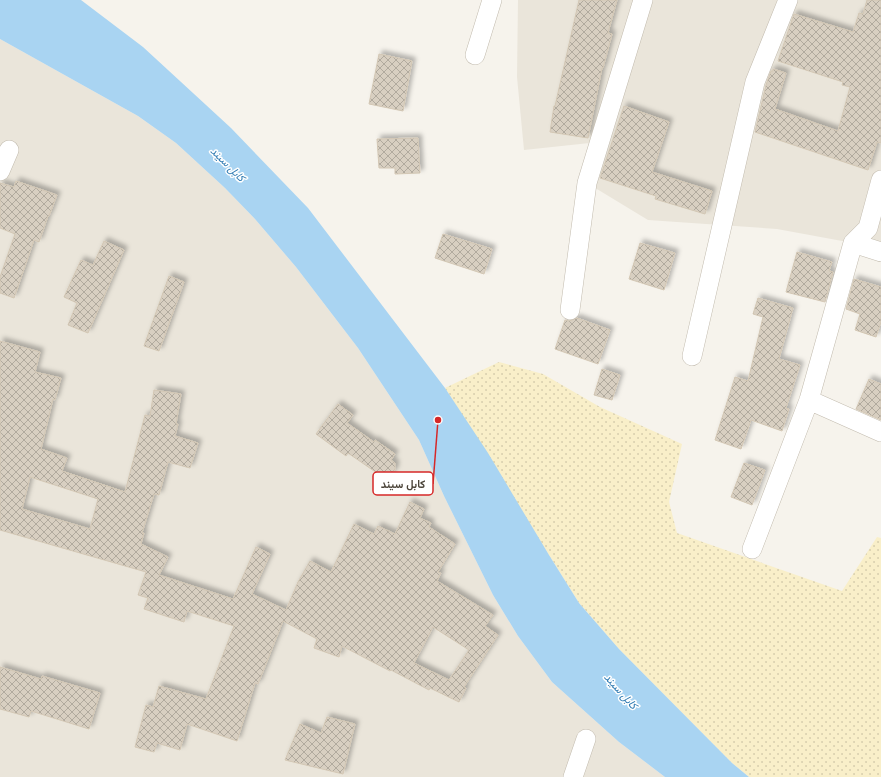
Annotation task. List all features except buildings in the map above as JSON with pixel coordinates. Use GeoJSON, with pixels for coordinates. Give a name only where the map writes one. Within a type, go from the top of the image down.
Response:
{"type":"FeatureCollection","features":[{"type":"Feature","properties":{"kind":"street"},"geometry":{"type":"LineString","coordinates":[[475,55],[492,0]]}},
{"type":"Feature","properties":{"kind":"street"},"geometry":{"type":"LineString","coordinates":[[570,310],[587,183],[643,0]]}},
{"type":"Feature","properties":{"kind":"street"},"geometry":{"type":"LineString","coordinates":[[692,356],[755,82],[788,0]]}},
{"type":"Feature","properties":{"kind":"street"},"geometry":{"type":"LineString","coordinates":[[0,171],[9,150]]}},
{"type":"Feature","properties":{"kind":"street"},"geometry":{"type":"LineString","coordinates":[[752,549],[809,400],[853,243],[868,228],[881,180]]}},
{"type":"Feature","properties":{"kind":"street"},"geometry":{"type":"LineString","coordinates":[[853,243],[881,252]]}},
{"type":"Feature","properties":{"kind":"street"},"geometry":{"type":"LineString","coordinates":[[809,400],[881,432]]}},
{"type":"Feature","properties":{"kind":"street"},"geometry":{"type":"LineString","coordinates":[[573,777],[586,739]]}},
{"type":"Feature","properties":{"kind":"shaded area"},"geometry":{"type":"Polygon","coordinates":[[[518,0],[881,0],[881,252],[853,243],[777,229],[648,220],[587,183],[599,142],[524,150],[517,77],[518,0]]]}},
{"type":"Feature","properties":{"kind":"shaded area"},"geometry":{"type":"Polygon","coordinates":[[[0,39],[138,116],[176,143],[225,188],[255,219],[296,267],[358,348],[419,440],[444,496],[493,595],[518,636],[552,682],[619,742],[665,777],[0,777],[0,39]]]}},
{"type":"Feature","properties":{"kind":"sand"},"geometry":{"type":"Polygon","coordinates":[[[499,362],[543,374],[600,407],[682,444],[669,502],[677,533],[842,591],[877,537],[881,538],[881,777],[749,777],[732,763],[619,649],[579,603],[445,388],[499,362]]]}},
{"type":"Feature","properties":{"kind":"water"},"geometry":{"type":"Polygon","coordinates":[[[0,0],[81,0],[143,47],[231,128],[308,208],[445,388],[488,453],[579,603],[619,649],[732,763],[749,777],[665,777],[619,742],[552,682],[518,636],[493,595],[444,496],[419,440],[358,348],[296,267],[255,219],[225,188],[176,143],[138,116],[0,39],[0,0]]]}},
{"type":"Feature","properties":{"kind":"place","name":"کابل سيند"},"geometry":{"type":"Point","coordinates":[438,420]}}]}
